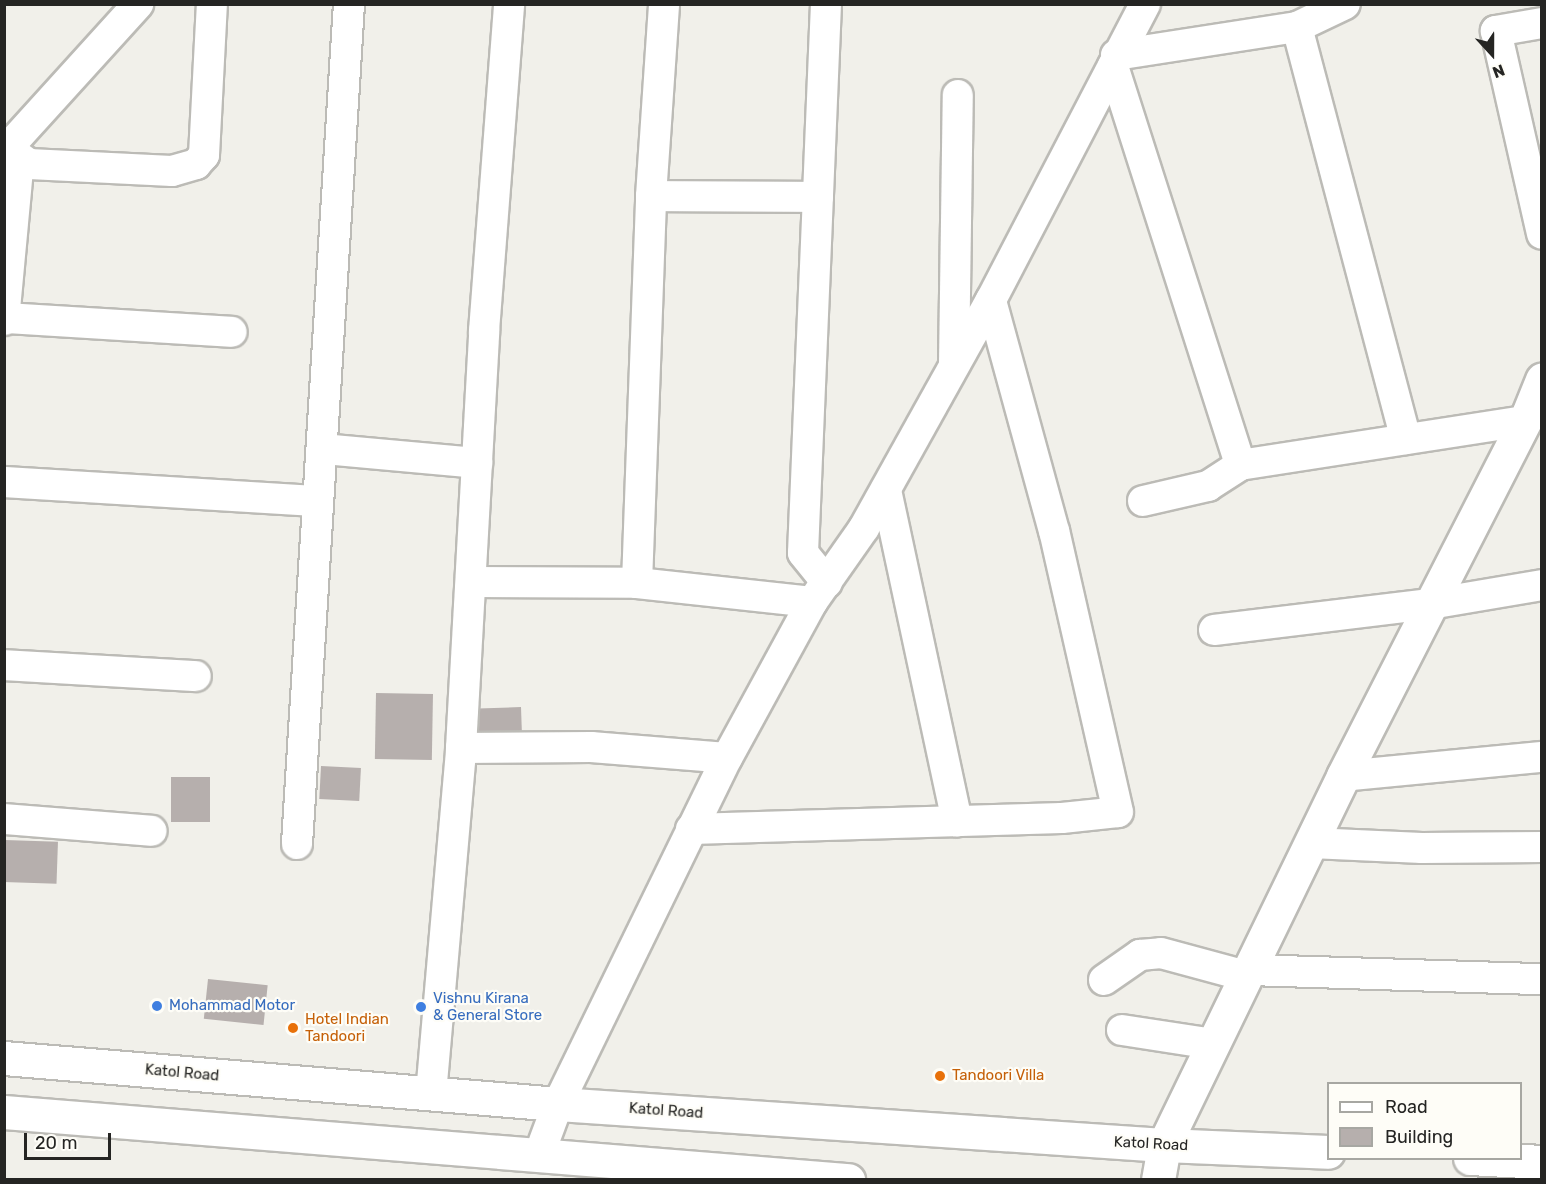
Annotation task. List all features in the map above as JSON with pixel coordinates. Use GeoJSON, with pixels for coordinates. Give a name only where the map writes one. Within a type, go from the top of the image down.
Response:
{"type":"FeatureCollection","features":[{"type":"Feature","properties":{"kind":"main road"},"geometry":{"type":"LineString","coordinates":[[1158,1179],[1164,1145],[1209,1044],[1430,604],[1532,415],[1542,380]]}},
{"type":"Feature","properties":{"kind":"main road","name":"Katol Road"},"geometry":{"type":"LineString","coordinates":[[4,1058],[558,1104],[1164,1145],[1327,1152]]}},
{"type":"Feature","properties":{"kind":"main road"},"geometry":{"type":"LineString","coordinates":[[4,1112],[848,1179]]}},
{"type":"Feature","properties":{"kind":"main road"},"geometry":{"type":"LineString","coordinates":[[1506,1160],[1542,1162]]}},
{"type":"Feature","properties":{"kind":"street"},"geometry":{"type":"LineString","coordinates":[[138,4],[9,151],[5,319],[232,332]]}},
{"type":"Feature","properties":{"kind":"street"},"geometry":{"type":"LineString","coordinates":[[9,151],[29,164],[172,171],[196,164],[204,155],[213,4]]}},
{"type":"Feature","properties":{"kind":"street"},"geometry":{"type":"LineString","coordinates":[[297,844],[316,501],[323,449],[349,4]]}},
{"type":"Feature","properties":{"kind":"street"},"geometry":{"type":"LineString","coordinates":[[431,1094],[461,748],[477,463],[509,4]]}},
{"type":"Feature","properties":{"kind":"street"},"geometry":{"type":"LineString","coordinates":[[638,584],[651,196],[664,4]]}},
{"type":"Feature","properties":{"kind":"street"},"geometry":{"type":"LineString","coordinates":[[819,592],[803,553],[826,4]]}},
{"type":"Feature","properties":{"kind":"street"},"geometry":{"type":"LineString","coordinates":[[539,1155],[558,1104],[727,759],[819,592],[886,490],[991,300],[1145,4]]}},
{"type":"Feature","properties":{"kind":"street"},"geometry":{"type":"LineString","coordinates":[[1115,61],[1298,27],[1345,4]]}},
{"type":"Feature","properties":{"kind":"street"},"geometry":{"type":"LineString","coordinates":[[1542,22],[1496,31],[1542,234]]}},
{"type":"Feature","properties":{"kind":"street"},"geometry":{"type":"LineString","coordinates":[[1298,27],[1406,439]]}},
{"type":"Feature","properties":{"kind":"street"},"geometry":{"type":"LineString","coordinates":[[1115,61],[1240,465]]}},
{"type":"Feature","properties":{"kind":"street"},"geometry":{"type":"LineString","coordinates":[[953,368],[958,95]]}},
{"type":"Feature","properties":{"kind":"street"},"geometry":{"type":"LineString","coordinates":[[651,196],[818,197]]}},
{"type":"Feature","properties":{"kind":"street"},"geometry":{"type":"LineString","coordinates":[[692,830],[957,821],[1118,812],[1054,531],[991,300]]}},
{"type":"Feature","properties":{"kind":"street"},"geometry":{"type":"LineString","coordinates":[[1143,501],[1208,486],[1240,465],[1406,439],[1532,415]]}},
{"type":"Feature","properties":{"kind":"street"},"geometry":{"type":"LineString","coordinates":[[323,449],[477,463]]}},
{"type":"Feature","properties":{"kind":"street"},"geometry":{"type":"LineString","coordinates":[[4,482],[316,501]]}},
{"type":"Feature","properties":{"kind":"street"},"geometry":{"type":"LineString","coordinates":[[886,490],[957,821]]}},
{"type":"Feature","properties":{"kind":"street"},"geometry":{"type":"LineString","coordinates":[[471,582],[638,584],[819,592]]}},
{"type":"Feature","properties":{"kind":"street"},"geometry":{"type":"LineString","coordinates":[[1214,630],[1430,604],[1542,585]]}},
{"type":"Feature","properties":{"kind":"street"},"geometry":{"type":"LineString","coordinates":[[4,665],[196,676]]}},
{"type":"Feature","properties":{"kind":"street"},"geometry":{"type":"LineString","coordinates":[[461,748],[591,747],[727,759]]}},
{"type":"Feature","properties":{"kind":"street"},"geometry":{"type":"LineString","coordinates":[[1343,776],[1542,757]]}},
{"type":"Feature","properties":{"kind":"street"},"geometry":{"type":"LineString","coordinates":[[4,819],[152,831]]}},
{"type":"Feature","properties":{"kind":"street"},"geometry":{"type":"LineString","coordinates":[[1311,843],[1422,849],[1542,847]]}},
{"type":"Feature","properties":{"kind":"street"},"geometry":{"type":"LineString","coordinates":[[1104,980],[1140,955],[1161,953],[1244,974],[1542,979]]}},
{"type":"Feature","properties":{"kind":"street"},"geometry":{"type":"LineString","coordinates":[[1122,1030],[1209,1044]]}},
{"type":"Feature","properties":{"kind":"building"},"geometry":{"type":"Polygon","coordinates":[[[376,693],[433,694],[432,760],[375,759],[376,693]]]}},
{"type":"Feature","properties":{"kind":"building"},"geometry":{"type":"Polygon","coordinates":[[[521,707],[522,742],[479,743],[478,709],[521,707]]]}},
{"type":"Feature","properties":{"kind":"building"},"geometry":{"type":"Polygon","coordinates":[[[321,766],[361,768],[359,801],[319,799],[321,766]]]}},
{"type":"Feature","properties":{"kind":"building"},"geometry":{"type":"Polygon","coordinates":[[[171,777],[210,777],[210,822],[171,822],[171,777]]]}},
{"type":"Feature","properties":{"kind":"building"},"geometry":{"type":"Polygon","coordinates":[[[5,840],[58,842],[57,884],[4,882],[5,840]]]}},
{"type":"Feature","properties":{"kind":"building"},"geometry":{"type":"Polygon","coordinates":[[[208,979],[268,985],[263,1025],[204,1019],[208,979]]]}},
{"type":"Feature","properties":{"kind":"place","name":"Mohammad Motor"},"geometry":{"type":"Point","coordinates":[157,1006]}},
{"type":"Feature","properties":{"kind":"place","name":"Vishnu Kirana & General Store"},"geometry":{"type":"Point","coordinates":[421,1007]}},
{"type":"Feature","properties":{"kind":"place","name":"Hotel Indian Tandoori"},"geometry":{"type":"Point","coordinates":[293,1028]}},
{"type":"Feature","properties":{"kind":"place","name":"Tandoori Villa"},"geometry":{"type":"Point","coordinates":[940,1076]}}]}
